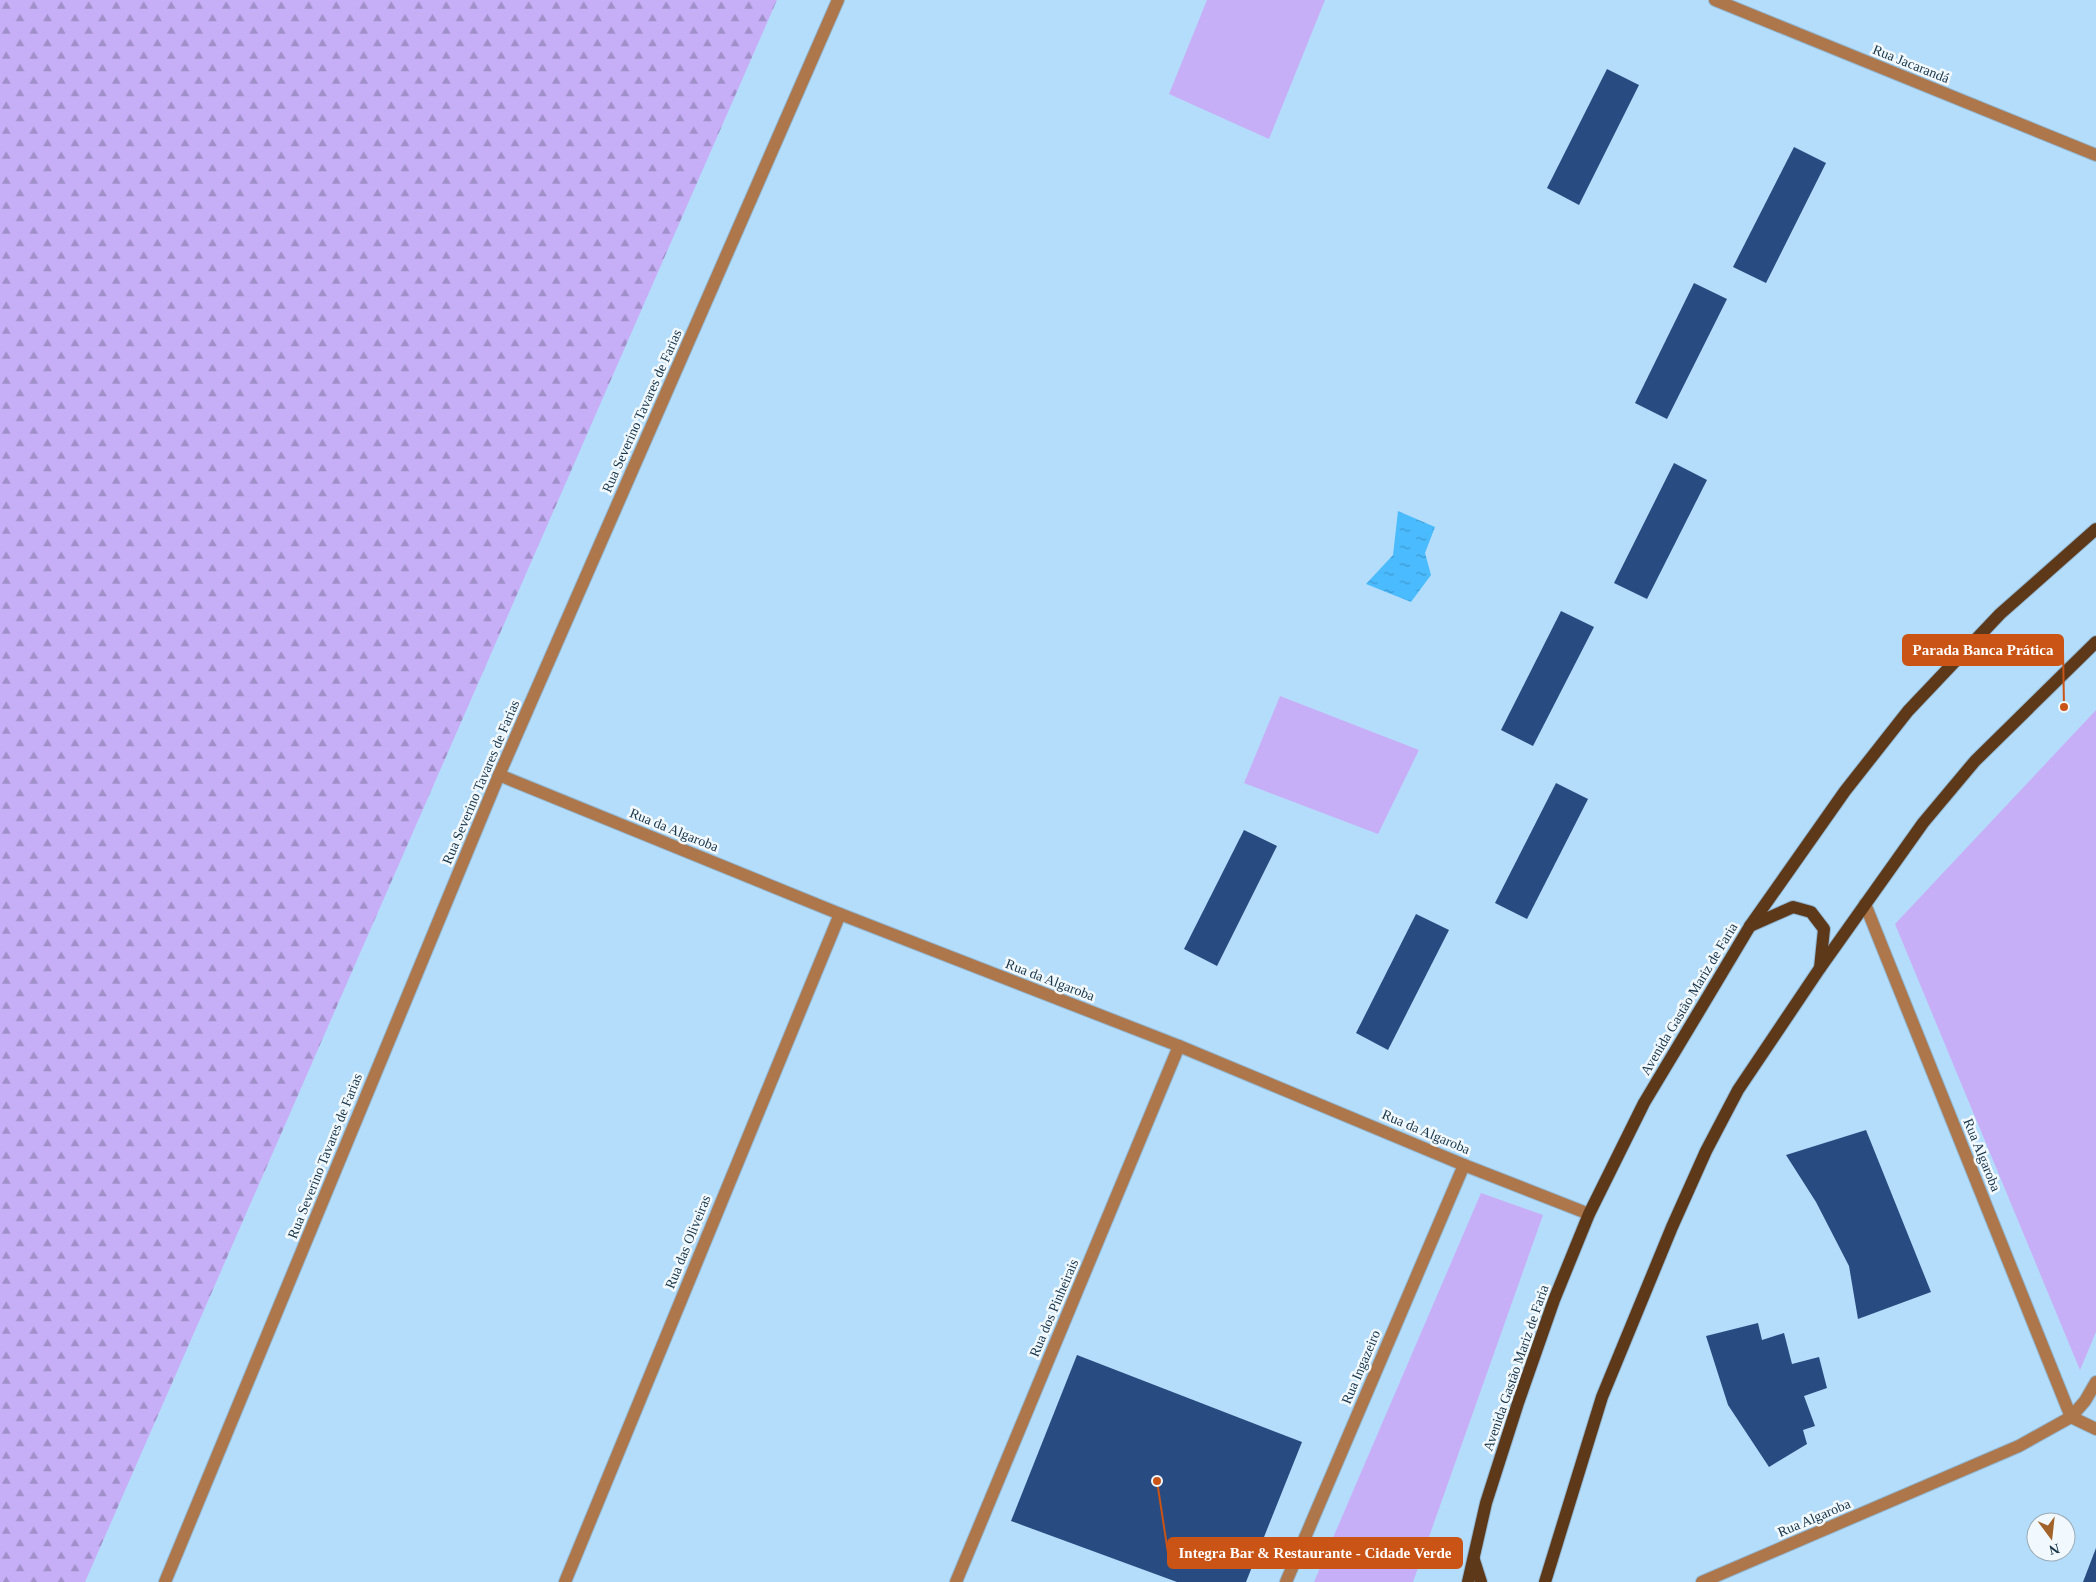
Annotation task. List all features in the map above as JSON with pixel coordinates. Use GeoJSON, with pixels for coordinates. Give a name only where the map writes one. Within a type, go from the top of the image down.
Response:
{"type":"FeatureCollection","features":[{"type":"Feature","properties":{"kind":"main road","name":"Avenida Gastão Mariz de Faria"},"geometry":{"type":"LineString","coordinates":[[1468,1582],[1486,1503],[1554,1300],[1590,1214],[1644,1103],[1750,926],[1845,791],[1908,711],[2000,614],[2096,529]]}},
{"type":"Feature","properties":{"kind":"main road"},"geometry":{"type":"LineString","coordinates":[[1544,1581],[1602,1398],[1672,1227],[1706,1151],[1738,1090],[1820,968],[1922,823],[1975,761],[2096,642]]}},
{"type":"Feature","properties":{"kind":"main road"},"geometry":{"type":"LineString","coordinates":[[1750,926],[1793,907],[1811,912],[1824,929],[1820,968]]}},
{"type":"Feature","properties":{"kind":"main road"},"geometry":{"type":"LineString","coordinates":[[1474,1560],[1481,1582]]}},
{"type":"Feature","properties":{"kind":"street","name":"Rua Severino Tavares de Farias"},"geometry":{"type":"LineString","coordinates":[[165,1582],[499,775],[838,0]]}},
{"type":"Feature","properties":{"kind":"street","name":"Rua Jacarandá"},"geometry":{"type":"LineString","coordinates":[[1715,0],[2096,155]]}},
{"type":"Feature","properties":{"kind":"street","name":"Rua da Algaroba"},"geometry":{"type":"LineString","coordinates":[[499,775],[840,914],[1179,1046],[1464,1165],[1590,1214]]}},
{"type":"Feature","properties":{"kind":"street","name":"Rua Algaroba"},"geometry":{"type":"LineString","coordinates":[[1702,1582],[2019,1446],[2071,1417],[1865,904]]}},
{"type":"Feature","properties":{"kind":"street","name":"Rua das Oliveiras"},"geometry":{"type":"LineString","coordinates":[[565,1582],[840,914]]}},
{"type":"Feature","properties":{"kind":"street","name":"Rua dos Pinheirais"},"geometry":{"type":"LineString","coordinates":[[956,1582],[1179,1046]]}},
{"type":"Feature","properties":{"kind":"street","name":"Rua Ingazeiro"},"geometry":{"type":"LineString","coordinates":[[1286,1582],[1464,1165]]}},
{"type":"Feature","properties":{"kind":"street"},"geometry":{"type":"LineString","coordinates":[[2096,1382],[2085,1401],[2071,1417],[2096,1429]]}},
{"type":"Feature","properties":{"kind":"green space"},"geometry":{"type":"Polygon","coordinates":[[[0,0],[777,0],[85,1582],[0,1582],[0,0]]]}},
{"type":"Feature","properties":{"kind":"green space"},"geometry":{"type":"Polygon","coordinates":[[[1207,0],[1325,0],[1269,139],[1169,94],[1207,0]]]}},
{"type":"Feature","properties":{"kind":"green space"},"geometry":{"type":"Polygon","coordinates":[[[1280,696],[1419,750],[1378,834],[1244,783],[1280,696]]]}},
{"type":"Feature","properties":{"kind":"green space"},"geometry":{"type":"Polygon","coordinates":[[[2096,710],[2096,1332],[2080,1370],[1895,924],[2096,710]]]}},
{"type":"Feature","properties":{"kind":"green space"},"geometry":{"type":"Polygon","coordinates":[[[1481,1193],[1543,1215],[1413,1582],[1314,1582],[1481,1193]]]}},
{"type":"Feature","properties":{"kind":"water"},"geometry":{"type":"Polygon","coordinates":[[[1398,511],[1435,527],[1425,553],[1431,575],[1411,602],[1366,584],[1393,555],[1398,511]]]}},
{"type":"Feature","properties":{"kind":"building"},"geometry":{"type":"Polygon","coordinates":[[[1607,69],[1639,85],[1579,205],[1547,188],[1607,69]]]}},
{"type":"Feature","properties":{"kind":"building"},"geometry":{"type":"Polygon","coordinates":[[[1794,147],[1826,163],[1766,283],[1733,267],[1794,147]]]}},
{"type":"Feature","properties":{"kind":"building"},"geometry":{"type":"Polygon","coordinates":[[[1694,283],[1727,299],[1667,419],[1635,403],[1694,283]]]}},
{"type":"Feature","properties":{"kind":"building"},"geometry":{"type":"Polygon","coordinates":[[[1674,463],[1707,480],[1647,599],[1614,583],[1674,463]]]}},
{"type":"Feature","properties":{"kind":"building"},"geometry":{"type":"Polygon","coordinates":[[[1561,611],[1594,627],[1533,746],[1501,730],[1561,611]]]}},
{"type":"Feature","properties":{"kind":"building"},"geometry":{"type":"Polygon","coordinates":[[[1556,783],[1588,799],[1527,919],[1495,903],[1556,783]]]}},
{"type":"Feature","properties":{"kind":"building"},"geometry":{"type":"Polygon","coordinates":[[[1244,830],[1277,846],[1217,966],[1184,949],[1244,830]]]}},
{"type":"Feature","properties":{"kind":"building"},"geometry":{"type":"Polygon","coordinates":[[[1416,914],[1449,930],[1388,1050],[1356,1033],[1416,914]]]}},
{"type":"Feature","properties":{"kind":"building"},"geometry":{"type":"Polygon","coordinates":[[[1866,1130],[1931,1292],[1858,1319],[1849,1266],[1816,1202],[1786,1155],[1866,1130]]]}},
{"type":"Feature","properties":{"kind":"building"},"geometry":{"type":"Polygon","coordinates":[[[1758,1323],[1762,1340],[1784,1333],[1792,1364],[1819,1357],[1827,1388],[1804,1396],[1815,1426],[1803,1430],[1807,1444],[1769,1467],[1728,1405],[1706,1336],[1758,1323]]]}},
{"type":"Feature","properties":{"kind":"building"},"geometry":{"type":"Polygon","coordinates":[[[1077,1355],[1302,1442],[1246,1582],[1177,1582],[1011,1521],[1077,1355]]]}},
{"type":"Feature","properties":{"kind":"building"},"geometry":{"type":"Polygon","coordinates":[[[2096,1548],[2096,1582],[2083,1582],[2096,1548]]]}},
{"type":"Feature","properties":{"kind":"place","name":"Parada Banca Prática"},"geometry":{"type":"Point","coordinates":[2064,707]}},
{"type":"Feature","properties":{"kind":"place","name":"Integra Bar & Restaurante - Cidade Verde"},"geometry":{"type":"Point","coordinates":[1157,1481]}}]}
